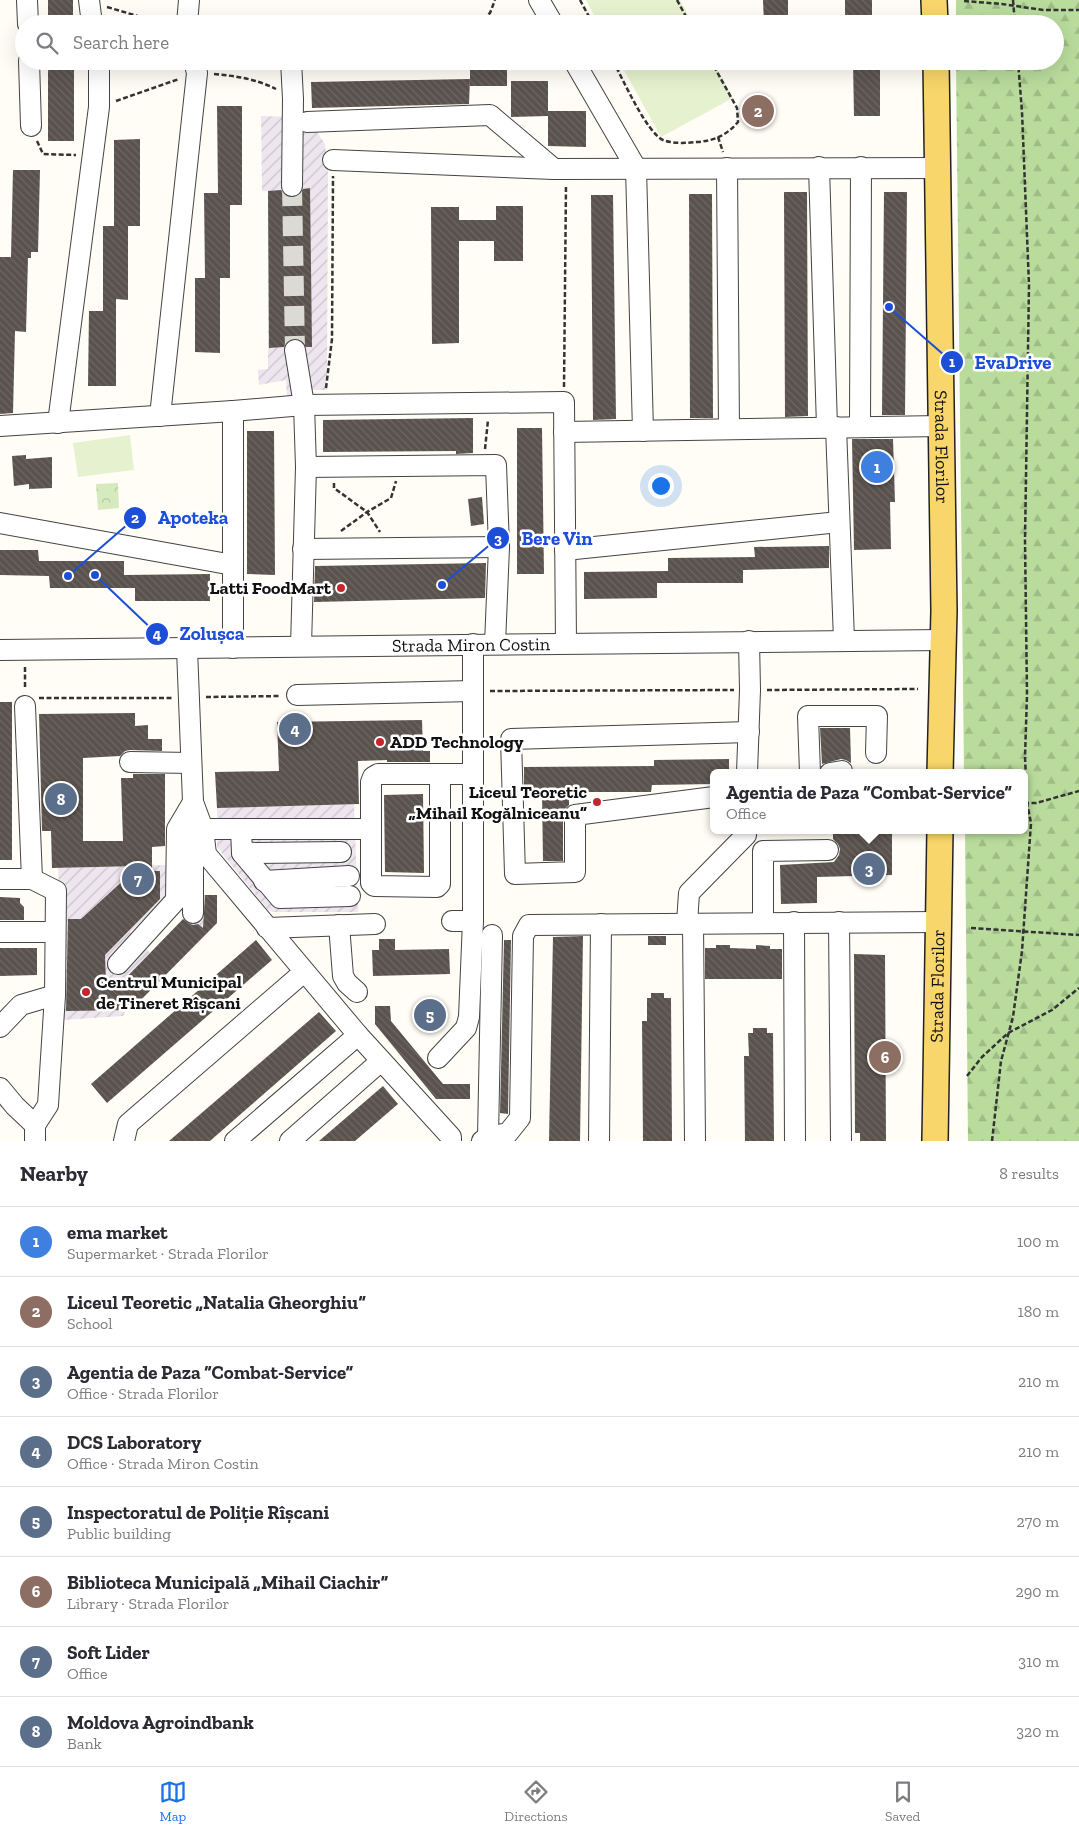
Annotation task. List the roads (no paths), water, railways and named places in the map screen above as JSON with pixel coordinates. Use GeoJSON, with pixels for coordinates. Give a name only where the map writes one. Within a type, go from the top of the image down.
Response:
{"type":"FeatureCollection","features":[{"type":"Feature","properties":{"kind":"main road"},"geometry":{"type":"LineString","coordinates":[[934,0],[935,15]]}},
{"type":"Feature","properties":{"kind":"main road","name":"Strada Florilor"},"geometry":{"type":"LineString","coordinates":[[936,70],[944,611],[940,769]]}},
{"type":"Feature","properties":{"kind":"main road","name":"Strada Florilor"},"geometry":{"type":"LineString","coordinates":[[935,1141],[940,834]]}},
{"type":"Feature","properties":{"kind":"street"},"geometry":{"type":"LineString","coordinates":[[27,0],[28,15]]}},
{"type":"Feature","properties":{"kind":"street"},"geometry":{"type":"LineString","coordinates":[[188,15],[189,0]]}},
{"type":"Feature","properties":{"kind":"street"},"geometry":{"type":"LineString","coordinates":[[540,0],[548,15]]}},
{"type":"Feature","properties":{"kind":"street"},"geometry":{"type":"LineString","coordinates":[[89,1],[91,15]]}},
{"type":"Feature","properties":{"kind":"street"},"geometry":{"type":"LineString","coordinates":[[29,70],[31,126]]}},
{"type":"Feature","properties":{"kind":"street"},"geometry":{"type":"LineString","coordinates":[[58,423],[99,107],[99,70]]}},
{"type":"Feature","properties":{"kind":"street"},"geometry":{"type":"LineString","coordinates":[[160,416],[196,70]]}},
{"type":"Feature","properties":{"kind":"street"},"geometry":{"type":"LineString","coordinates":[[291,70],[293,99],[292,186]]}},
{"type":"Feature","properties":{"kind":"street"},"geometry":{"type":"LineString","coordinates":[[579,70],[636,168],[643,431]]}},
{"type":"Feature","properties":{"kind":"street"},"geometry":{"type":"LineString","coordinates":[[308,122],[490,115],[560,169]]}},
{"type":"Feature","properties":{"kind":"street"},"geometry":{"type":"LineString","coordinates":[[333,160],[560,169],[938,168]]}},
{"type":"Feature","properties":{"kind":"street"},"geometry":{"type":"LineString","coordinates":[[819,167],[831,427],[839,522],[844,640]]}},
{"type":"Feature","properties":{"kind":"street"},"geometry":{"type":"LineString","coordinates":[[860,426],[861,167]]}},
{"type":"Feature","properties":{"kind":"street"},"geometry":{"type":"LineString","coordinates":[[727,168],[729,429]]}},
{"type":"Feature","properties":{"kind":"street"},"geometry":{"type":"LineString","coordinates":[[295,350],[304,405],[306,467],[301,646]]}},
{"type":"Feature","properties":{"kind":"street"},"geometry":{"type":"LineString","coordinates":[[0,426],[233,412],[324,404],[564,402],[566,644]]}},
{"type":"Feature","properties":{"kind":"street"},"geometry":{"type":"LineString","coordinates":[[233,412],[233,648]]}},
{"type":"Feature","properties":{"kind":"street"},"geometry":{"type":"LineString","coordinates":[[564,432],[942,426]]}},
{"type":"Feature","properties":{"kind":"street"},"geometry":{"type":"LineString","coordinates":[[306,467],[496,466],[499,547],[495,644]]}},
{"type":"Feature","properties":{"kind":"street"},"geometry":{"type":"LineString","coordinates":[[566,550],[839,522]]}},
{"type":"Feature","properties":{"kind":"street"},"geometry":{"type":"LineString","coordinates":[[0,523],[233,565]]}},
{"type":"Feature","properties":{"kind":"street"},"geometry":{"type":"LineString","coordinates":[[303,549],[499,547]]}},
{"type":"Feature","properties":{"kind":"street","name":"Strada Miron Costin"},"geometry":{"type":"LineString","coordinates":[[0,650],[942,640]]}},
{"type":"Feature","properties":{"kind":"street"},"geometry":{"type":"LineString","coordinates":[[747,769],[750,690],[749,642]]}},
{"type":"Feature","properties":{"kind":"street"},"geometry":{"type":"LineString","coordinates":[[438,1058],[466,1028],[469,1017],[473,921],[473,644]]}},
{"type":"Feature","properties":{"kind":"street"},"geometry":{"type":"LineString","coordinates":[[187,648],[193,802],[193,913]]}},
{"type":"Feature","properties":{"kind":"street"},"geometry":{"type":"LineString","coordinates":[[297,695],[473,691]]}},
{"type":"Feature","properties":{"kind":"street"},"geometry":{"type":"LineString","coordinates":[[29,700],[32,879]]}},
{"type":"Feature","properties":{"kind":"street"},"geometry":{"type":"LineString","coordinates":[[810,769],[808,716],[877,716],[876,753]]}},
{"type":"Feature","properties":{"kind":"street"},"geometry":{"type":"LineString","coordinates":[[710,798],[575,815],[575,872],[515,874],[511,739],[749,732]]}},
{"type":"Feature","properties":{"kind":"street"},"geometry":{"type":"LineString","coordinates":[[130,762],[191,763]]}},
{"type":"Feature","properties":{"kind":"street"},"geometry":{"type":"LineString","coordinates":[[440,775],[440,884],[437,887],[374,886],[371,883],[371,782],[373,777],[378,774],[473,774]]}},
{"type":"Feature","properties":{"kind":"street"},"geometry":{"type":"LineString","coordinates":[[193,802],[203,828],[206,854],[358,1035],[457,1140]]}},
{"type":"Feature","properties":{"kind":"street"},"geometry":{"type":"LineString","coordinates":[[118,964],[176,900],[177,829],[193,802]]}},
{"type":"Feature","properties":{"kind":"street"},"geometry":{"type":"LineString","coordinates":[[203,828],[371,829]]}},
{"type":"Feature","properties":{"kind":"street"},"geometry":{"type":"LineString","coordinates":[[241,829],[242,853],[280,898],[350,886]]}},
{"type":"Feature","properties":{"kind":"street"},"geometry":{"type":"LineString","coordinates":[[695,1141],[689,893],[746,834]]}},
{"type":"Feature","properties":{"kind":"street"},"geometry":{"type":"LineString","coordinates":[[763,923],[763,851],[828,850]]}},
{"type":"Feature","properties":{"kind":"street"},"geometry":{"type":"LineString","coordinates":[[242,853],[341,852]]}},
{"type":"Feature","properties":{"kind":"street"},"geometry":{"type":"LineString","coordinates":[[0,879],[32,879],[56,891],[55,995],[48,1105],[35,1133],[0,1088]]}},
{"type":"Feature","properties":{"kind":"street"},"geometry":{"type":"LineString","coordinates":[[452,922],[473,921]]}},
{"type":"Feature","properties":{"kind":"street"},"geometry":{"type":"LineString","coordinates":[[794,922],[795,1141]]}},
{"type":"Feature","properties":{"kind":"street"},"geometry":{"type":"LineString","coordinates":[[839,922],[841,1141]]}},
{"type":"Feature","properties":{"kind":"street"},"geometry":{"type":"LineString","coordinates":[[492,935],[485,1139],[508,1133],[520,1118],[523,936],[529,925],[940,922]]}},
{"type":"Feature","properties":{"kind":"street"},"geometry":{"type":"LineString","coordinates":[[267,928],[375,924]]}},
{"type":"Feature","properties":{"kind":"street"},"geometry":{"type":"LineString","coordinates":[[599,1141],[601,924]]}},
{"type":"Feature","properties":{"kind":"street"},"geometry":{"type":"LineString","coordinates":[[339,925],[344,976],[357,992]]}},
{"type":"Feature","properties":{"kind":"street"},"geometry":{"type":"LineString","coordinates":[[0,932],[55,932]]}},
{"type":"Feature","properties":{"kind":"street"},"geometry":{"type":"LineString","coordinates":[[124,1141],[128,1124],[304,972]]}},
{"type":"Feature","properties":{"kind":"street"},"geometry":{"type":"LineString","coordinates":[[0,1027],[21,1005],[55,995]]}},
{"type":"Feature","properties":{"kind":"street"},"geometry":{"type":"LineString","coordinates":[[235,1141],[358,1035]]}},
{"type":"Feature","properties":{"kind":"street"},"geometry":{"type":"LineString","coordinates":[[290,1141],[381,1061]]}},
{"type":"Feature","properties":{"kind":"tunnel"},"geometry":{"type":"LineString","coordinates":[[292,186],[295,350]]}},
{"type":"Feature","properties":{"kind":"place","name":"Liceul Teoretic „Natalia Gheorghiu“"},"geometry":{"type":"Point","coordinates":[758,111]}},
{"type":"Feature","properties":{"kind":"place","name":"EvaDrive"},"geometry":{"type":"Point","coordinates":[889,307]}},
{"type":"Feature","properties":{"kind":"place","name":"ema market"},"geometry":{"type":"Point","coordinates":[877,467]}},
{"type":"Feature","properties":{"kind":"place","name":"Zolușca"},"geometry":{"type":"Point","coordinates":[95,575]}},
{"type":"Feature","properties":{"kind":"place","name":"Apoteka"},"geometry":{"type":"Point","coordinates":[68,576]}},
{"type":"Feature","properties":{"kind":"place","name":"Bere Vin"},"geometry":{"type":"Point","coordinates":[442,585]}},
{"type":"Feature","properties":{"kind":"place","name":"Latti FoodMart"},"geometry":{"type":"Point","coordinates":[341,588]}},
{"type":"Feature","properties":{"kind":"place","name":"DCS Laboratory"},"geometry":{"type":"Point","coordinates":[295,729]}},
{"type":"Feature","properties":{"kind":"place","name":"ADD Technology"},"geometry":{"type":"Point","coordinates":[380,742]}},
{"type":"Feature","properties":{"kind":"place","name":"Moldova Agroindbank"},"geometry":{"type":"Point","coordinates":[61,799]}},
{"type":"Feature","properties":{"kind":"place","name":"Liceul Teoretic „Mihail Kogălniceanu”"},"geometry":{"type":"Point","coordinates":[597,802]}},
{"type":"Feature","properties":{"kind":"place","name":"Agentia de Paza “Combat-Service”"},"geometry":{"type":"Point","coordinates":[869,869]}},
{"type":"Feature","properties":{"kind":"place","name":"Soft Lider"},"geometry":{"type":"Point","coordinates":[138,879]}},
{"type":"Feature","properties":{"kind":"place","name":"Centrul Municipal de Tineret Rîșcani"},"geometry":{"type":"Point","coordinates":[86,992]}},
{"type":"Feature","properties":{"kind":"place","name":"Inspectoratul de Poliție Rîșcani"},"geometry":{"type":"Point","coordinates":[430,1015]}},
{"type":"Feature","properties":{"kind":"place","name":"Biblioteca Municipală „Mihail Ciachir“"},"geometry":{"type":"Point","coordinates":[885,1057]}}]}
